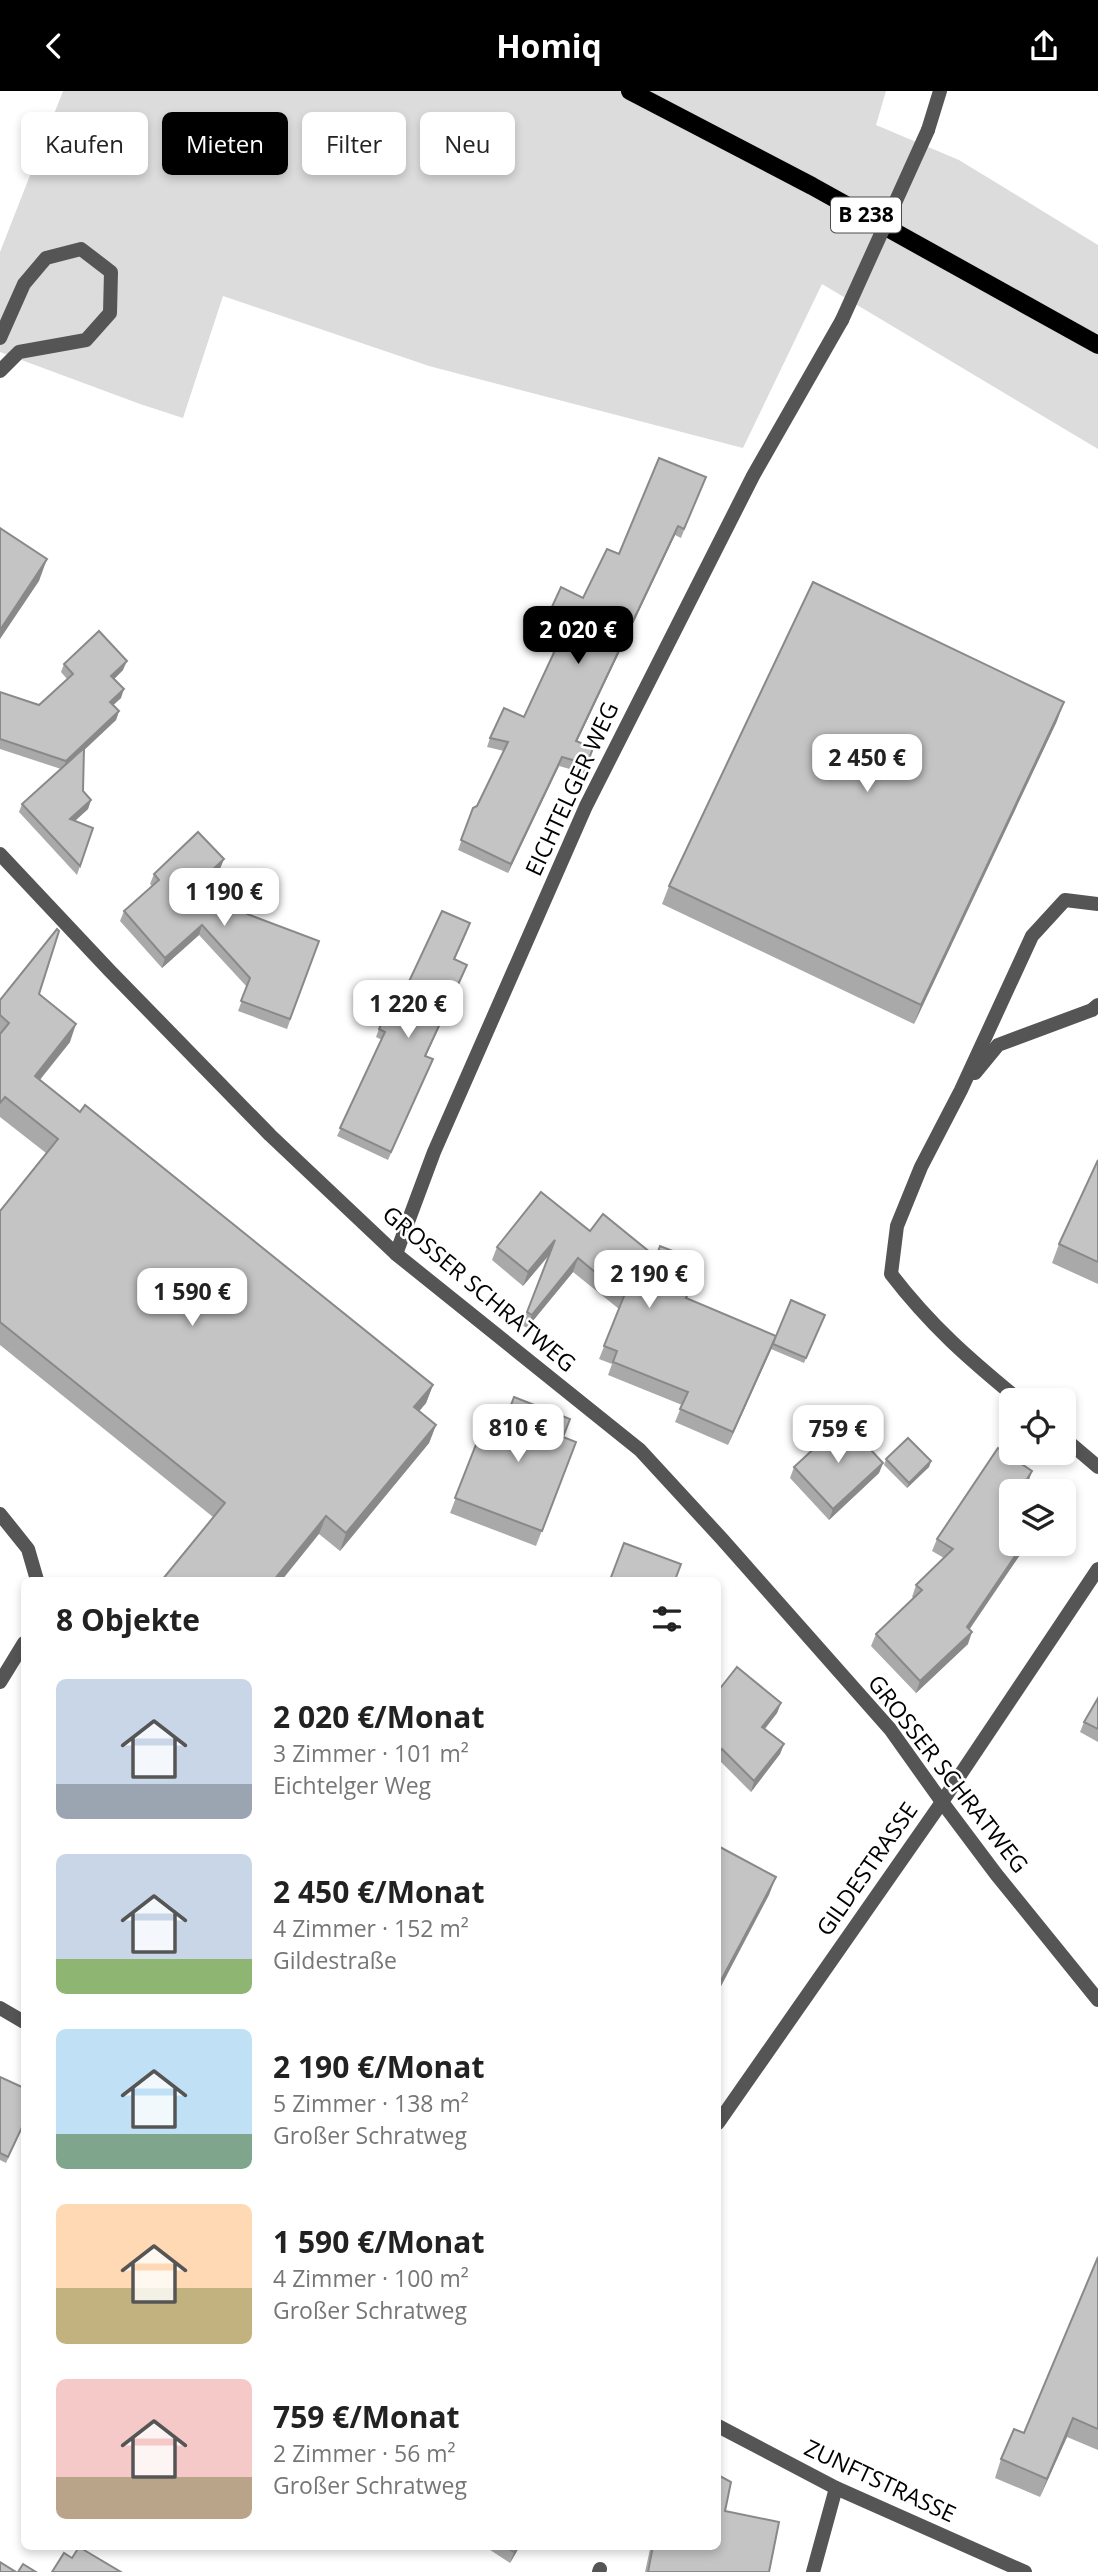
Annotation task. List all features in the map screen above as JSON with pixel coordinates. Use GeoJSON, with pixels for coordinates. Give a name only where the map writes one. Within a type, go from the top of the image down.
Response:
{"type":"FeatureCollection","features":[{"type":"Feature","properties":{"kind":"main road","name":"B 238"},"geometry":{"type":"LineString","coordinates":[[631,91],[812,186],[1098,345]]}},
{"type":"Feature","properties":{"kind":"street","name":"EICHTELGER WEG"},"geometry":{"type":"LineString","coordinates":[[396,1254],[434,1152],[586,806],[753,476],[842,320],[928,130],[940,91]]}},
{"type":"Feature","properties":{"kind":"street"},"geometry":{"type":"LineString","coordinates":[[0,338],[24,284],[46,258],[80,249],[111,272],[110,313],[86,340],[19,352],[0,371]]}},
{"type":"Feature","properties":{"kind":"street","name":"GROSSER SCHRATWEG"},"geometry":{"type":"LineString","coordinates":[[0,853],[110,971],[270,1135],[396,1254],[640,1450],[890,1729],[996,1874],[1098,2000]]}},
{"type":"Feature","properties":{"kind":"street"},"geometry":{"type":"LineString","coordinates":[[1005,1388],[952,1344],[919,1310],[891,1274],[897,1226],[921,1167],[961,1090],[1032,936],[1065,900],[1098,904]]}},
{"type":"Feature","properties":{"kind":"street"},"geometry":{"type":"LineString","coordinates":[[961,1090],[998,1045],[1092,1010],[1098,1005]]}},
{"type":"Feature","properties":{"kind":"street"},"geometry":{"type":"LineString","coordinates":[[1076,1448],[1098,1467]]}},
{"type":"Feature","properties":{"kind":"street"},"geometry":{"type":"LineString","coordinates":[[0,1514],[28,1549],[36,1577]]}},
{"type":"Feature","properties":{"kind":"street","name":"GILDESTRASSE"},"geometry":{"type":"LineString","coordinates":[[721,2119],[942,1802],[1098,1569]]}},
{"type":"Feature","properties":{"kind":"street"},"geometry":{"type":"LineString","coordinates":[[0,1682],[21,1648]]}},
{"type":"Feature","properties":{"kind":"street"},"geometry":{"type":"LineString","coordinates":[[0,2008],[21,2020]]}},
{"type":"Feature","properties":{"kind":"street","name":"ZUNFTSTRASSE"},"geometry":{"type":"LineString","coordinates":[[721,2428],[836,2488],[1025,2572]]}},
{"type":"Feature","properties":{"kind":"street"},"geometry":{"type":"LineString","coordinates":[[813,2572],[836,2488]]}},
{"type":"Feature","properties":{"kind":"shaded area"},"geometry":{"type":"Polygon","coordinates":[[[63,91],[886,91],[876,125],[959,160],[1098,245],[1098,449],[822,284],[743,448],[429,366],[223,296],[183,418],[0,352],[0,252],[30,175],[148,175],[148,112],[55,112],[63,91]]]}},
{"type":"Feature","properties":{"kind":"building"},"geometry":{"type":"Polygon","coordinates":[[[659,458],[706,477],[684,529],[678,526],[576,741],[593,748],[587,764],[562,757],[511,864],[461,840],[473,808],[477,806],[508,742],[490,738],[504,708],[524,717],[558,644],[539,635],[561,587],[583,598],[607,549],[619,554],[659,458]]]}},
{"type":"Feature","properties":{"kind":"building"},"geometry":{"type":"Polygon","coordinates":[[[0,528],[47,559],[0,630],[0,528]]]}},
{"type":"Feature","properties":{"kind":"building"},"geometry":{"type":"Polygon","coordinates":[[[813,582],[1064,702],[921,1005],[669,886],[813,582]]]}},
{"type":"Feature","properties":{"kind":"building"},"geometry":{"type":"Polygon","coordinates":[[[99,631],[127,661],[111,676],[124,689],[110,702],[119,711],[66,761],[0,739],[0,692],[39,705],[73,674],[64,664],[99,631]]]}},
{"type":"Feature","properties":{"kind":"building"},"geometry":{"type":"Polygon","coordinates":[[[84,748],[83,791],[91,800],[70,819],[93,828],[80,866],[22,804],[84,748]]]}},
{"type":"Feature","properties":{"kind":"building"},"geometry":{"type":"Polygon","coordinates":[[[198,832],[224,859],[196,885],[250,904],[247,914],[319,941],[290,1019],[241,1001],[250,978],[202,925],[165,958],[124,911],[159,880],[154,874],[198,832]]]}},
{"type":"Feature","properties":{"kind":"building"},"geometry":{"type":"Polygon","coordinates":[[[442,911],[470,923],[454,959],[467,965],[425,1056],[433,1059],[391,1152],[340,1128],[385,1032],[379,1029],[391,1002],[398,1005],[442,911]]]}},
{"type":"Feature","properties":{"kind":"building"},"geometry":{"type":"Polygon","coordinates":[[[57,929],[59,931],[39,994],[76,1024],[35,1076],[80,1112],[85,1105],[433,1385],[414,1407],[436,1425],[346,1533],[326,1516],[276,1577],[164,1577],[225,1503],[0,1322],[0,1211],[58,1139],[5,1097],[0,1103],[0,1034],[9,1023],[0,1015],[0,1000],[57,929]]]}},
{"type":"Feature","properties":{"kind":"building"},"geometry":{"type":"Polygon","coordinates":[[[1098,1160],[1098,1262],[1059,1244],[1098,1160]]]}},
{"type":"Feature","properties":{"kind":"building"},"geometry":{"type":"Polygon","coordinates":[[[541,1192],[590,1231],[603,1214],[656,1257],[660,1246],[701,1262],[686,1298],[776,1336],[733,1432],[680,1409],[688,1392],[613,1362],[617,1351],[604,1346],[624,1296],[578,1258],[532,1315],[527,1312],[555,1240],[528,1272],[497,1247],[541,1192]]]}},
{"type":"Feature","properties":{"kind":"building"},"geometry":{"type":"Polygon","coordinates":[[[791,1300],[825,1315],[806,1358],[773,1344],[791,1300]]]}},
{"type":"Feature","properties":{"kind":"building"},"geometry":{"type":"Polygon","coordinates":[[[514,1397],[570,1419],[563,1437],[576,1442],[542,1531],[455,1498],[490,1409],[507,1416],[514,1397]]]}},
{"type":"Feature","properties":{"kind":"building"},"geometry":{"type":"Polygon","coordinates":[[[844,1421],[883,1463],[833,1509],[794,1467],[844,1421]]]}},
{"type":"Feature","properties":{"kind":"building"},"geometry":{"type":"Polygon","coordinates":[[[908,1438],[931,1461],[909,1483],[886,1459],[908,1438]]]}},
{"type":"Feature","properties":{"kind":"building"},"geometry":{"type":"Polygon","coordinates":[[[998,1448],[999,1465],[1023,1465],[1032,1471],[1027,1479],[999,1479],[999,1556],[1015,1556],[967,1627],[972,1632],[920,1681],[876,1634],[922,1590],[916,1585],[953,1549],[937,1539],[998,1448]]]}},
{"type":"Feature","properties":{"kind":"building"},"geometry":{"type":"Polygon","coordinates":[[[624,1543],[681,1564],[676,1577],[611,1577],[624,1543]]]}},
{"type":"Feature","properties":{"kind":"building"},"geometry":{"type":"Polygon","coordinates":[[[737,1667],[781,1703],[762,1727],[784,1744],[754,1781],[721,1750],[721,1687],[737,1667]]]}},
{"type":"Feature","properties":{"kind":"building"},"geometry":{"type":"Polygon","coordinates":[[[1098,1698],[1098,1729],[1084,1722],[1098,1698]]]}},
{"type":"Feature","properties":{"kind":"building"},"geometry":{"type":"Polygon","coordinates":[[[721,1848],[776,1877],[721,1980],[721,1848]]]}},
{"type":"Feature","properties":{"kind":"building"},"geometry":{"type":"Polygon","coordinates":[[[0,2077],[21,2087],[21,2129],[8,2157],[0,2153],[0,2077]]]}},
{"type":"Feature","properties":{"kind":"building"},"geometry":{"type":"Polygon","coordinates":[[[1098,2257],[1098,2429],[1073,2418],[1047,2479],[1001,2459],[1014,2429],[1024,2433],[1098,2257]]]}},
{"type":"Feature","properties":{"kind":"building"},"geometry":{"type":"Polygon","coordinates":[[[721,2477],[731,2482],[725,2511],[779,2522],[769,2572],[648,2572],[652,2550],[721,2550],[721,2477]]]}},
{"type":"Feature","properties":{"kind":"building"},"geometry":{"type":"Polygon","coordinates":[[[77,2550],[84,2550],[121,2572],[52,2572],[64,2553],[72,2558],[77,2550]]]}},
{"type":"Feature","properties":{"kind":"building"},"geometry":{"type":"Polygon","coordinates":[[[0,2562],[16,2572],[0,2572],[0,2562]]]}},
{"type":"Feature","properties":{"kind":"building"},"geometry":{"type":"Polygon","coordinates":[[[23,2564],[36,2572],[18,2572],[23,2564]]]}}]}
